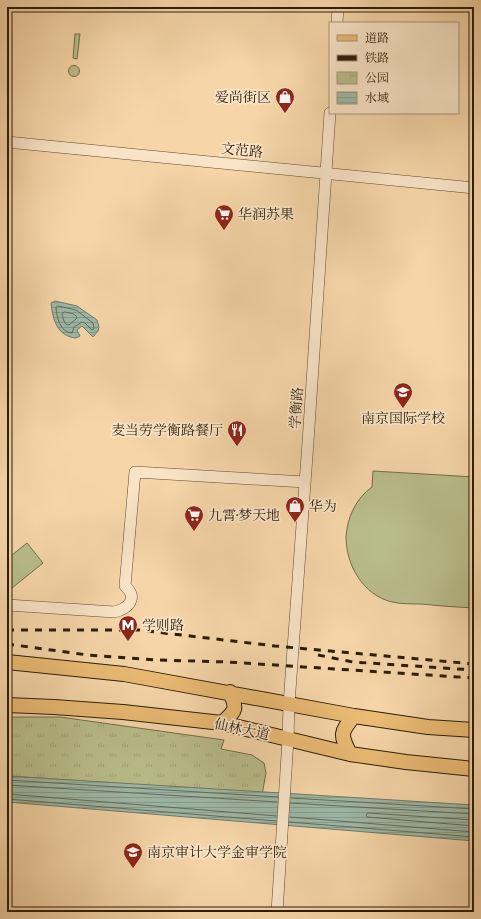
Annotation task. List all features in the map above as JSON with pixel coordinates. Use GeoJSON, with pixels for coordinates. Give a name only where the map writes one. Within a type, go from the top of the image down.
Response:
{"type":"FeatureCollection","features":[{"type":"Feature","properties":{"kind":"main road"},"geometry":{"type":"LineString","coordinates":[[7,662],[124,674],[230,692],[354,716],[428,727],[474,730]]}},
{"type":"Feature","properties":{"kind":"main road"},"geometry":{"type":"LineString","coordinates":[[222,723],[233,713],[235,704],[230,692]]}},
{"type":"Feature","properties":{"kind":"main road","name":"仙林大道"},"geometry":{"type":"LineString","coordinates":[[7,705],[54,706],[222,723],[350,754],[406,762],[474,769]]}},
{"type":"Feature","properties":{"kind":"main road"},"geometry":{"type":"LineString","coordinates":[[350,754],[343,740],[343,729],[354,716]]}},
{"type":"Feature","properties":{"kind":"street"},"geometry":{"type":"LineString","coordinates":[[337,22],[338,7]]}},
{"type":"Feature","properties":{"kind":"street","name":"学衡路"},"geometry":{"type":"LineString","coordinates":[[289,704],[330,114]]}},
{"type":"Feature","properties":{"kind":"street","name":"文范路"},"geometry":{"type":"LineString","coordinates":[[7,142],[474,188]]}},
{"type":"Feature","properties":{"kind":"street"},"geometry":{"type":"LineString","coordinates":[[7,605],[109,612],[119,611],[129,605],[131,597],[125,586],[135,472],[305,482]]}},
{"type":"Feature","properties":{"kind":"street"},"geometry":{"type":"LineString","coordinates":[[277,912],[289,704]]}},
{"type":"Feature","properties":{"kind":"green space"},"geometry":{"type":"Polygon","coordinates":[[[75,34],[80,34],[77,59],[73,58],[75,34]]]}},
{"type":"Feature","properties":{"kind":"green space"},"geometry":{"type":"Polygon","coordinates":[[[74,65],[78,67],[80,71],[78,75],[74,77],[70,75],[68,71],[70,67],[74,65]]]}},
{"type":"Feature","properties":{"kind":"green space"},"geometry":{"type":"Polygon","coordinates":[[[373,471],[474,477],[474,608],[392,602],[373,593],[358,577],[349,558],[346,537],[348,523],[353,509],[361,497],[372,487],[373,471]]]}},
{"type":"Feature","properties":{"kind":"green space"},"geometry":{"type":"Polygon","coordinates":[[[27,543],[43,563],[7,592],[7,559],[27,543]]]}},
{"type":"Feature","properties":{"kind":"green space"},"geometry":{"type":"Polygon","coordinates":[[[7,717],[60,717],[224,740],[221,749],[252,755],[264,763],[266,773],[262,795],[248,792],[7,776],[7,717]]]}},
{"type":"Feature","properties":{"kind":"water"},"geometry":{"type":"Polygon","coordinates":[[[55,301],[77,306],[97,320],[99,327],[98,331],[93,337],[82,326],[77,330],[80,336],[76,338],[64,334],[57,326],[53,315],[51,303],[55,301]]]}},
{"type":"Feature","properties":{"kind":"water"},"geometry":{"type":"Polygon","coordinates":[[[7,776],[474,805],[474,841],[7,802],[7,776]]]}},
{"type":"Feature","properties":{"kind":"railway"},"geometry":{"type":"LineString","coordinates":[[7,630],[139,630],[275,646],[474,664]]}},
{"type":"Feature","properties":{"kind":"railway"},"geometry":{"type":"LineString","coordinates":[[7,644],[88,655],[157,660],[228,662],[474,678]]}},
{"type":"Feature","properties":{"kind":"railway"},"geometry":{"type":"LineString","coordinates":[[318,655],[353,662],[474,670]]}},
{"type":"Feature","properties":{"kind":"place","name":"爱尚街区"},"geometry":{"type":"Point","coordinates":[285,114]}},
{"type":"Feature","properties":{"kind":"place","name":"华润苏果"},"geometry":{"type":"Point","coordinates":[224,231]}},
{"type":"Feature","properties":{"kind":"place","name":"南京国际学校"},"geometry":{"type":"Point","coordinates":[403,409]}},
{"type":"Feature","properties":{"kind":"place","name":"麦当劳学衡路餐厅"},"geometry":{"type":"Point","coordinates":[237,447]}},
{"type":"Feature","properties":{"kind":"place","name":"华为"},"geometry":{"type":"Point","coordinates":[295,523]}},
{"type":"Feature","properties":{"kind":"place","name":"九霄·梦天地"},"geometry":{"type":"Point","coordinates":[194,532]}},
{"type":"Feature","properties":{"kind":"place","name":"学则路"},"geometry":{"type":"Point","coordinates":[128,642]}},
{"type":"Feature","properties":{"kind":"place","name":"南京审计大学金审学院"},"geometry":{"type":"Point","coordinates":[133,869]}}]}
